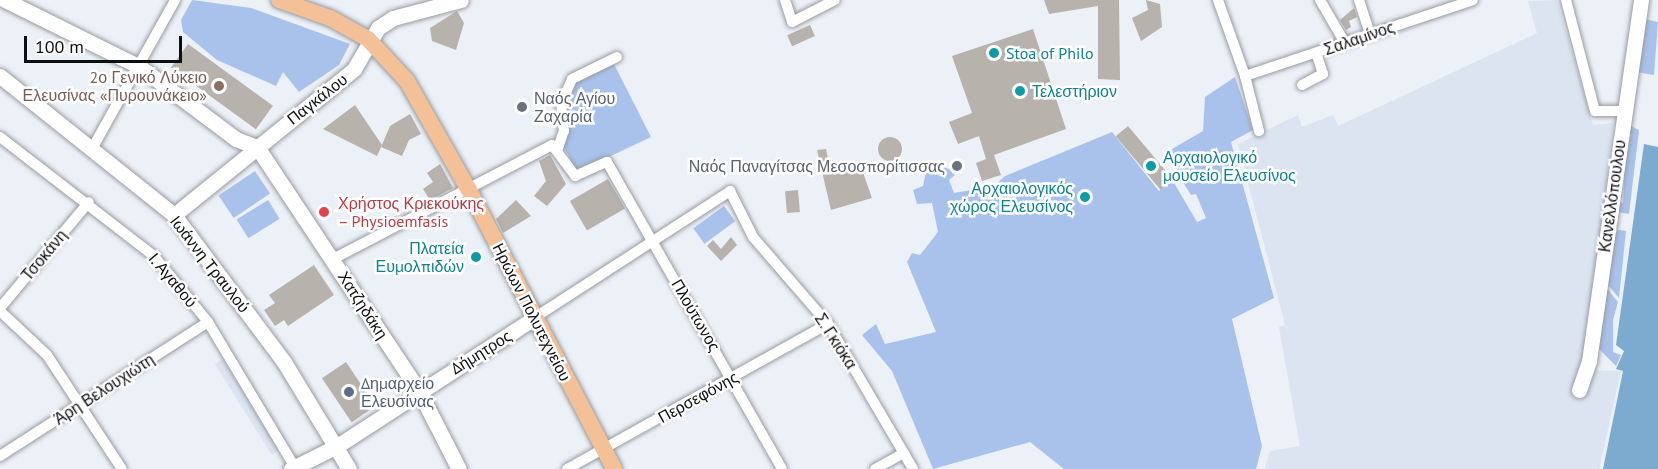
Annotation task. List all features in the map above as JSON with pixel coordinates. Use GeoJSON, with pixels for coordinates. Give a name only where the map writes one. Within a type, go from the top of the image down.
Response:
{"type":"FeatureCollection","features":[{"type":"Feature","properties":{"kind":"main road"},"geometry":{"type":"LineString","coordinates":[[287,1],[368,39]]}},
{"type":"Feature","properties":{"kind":"main road","name":"Ηρώων Πολυτεχνείου"},"geometry":{"type":"LineString","coordinates":[[368,39],[407,81],[469,190],[614,469]]}},
{"type":"Feature","properties":{"kind":"street"},"geometry":{"type":"LineString","coordinates":[[5,0],[140,67],[236,139],[258,147]]}},
{"type":"Feature","properties":{"kind":"street"},"geometry":{"type":"LineString","coordinates":[[93,147],[140,67],[175,0]]}},
{"type":"Feature","properties":{"kind":"street","name":"Παγκάλου"},"geometry":{"type":"LineString","coordinates":[[174,215],[354,69],[368,39],[393,18],[458,0]]}},
{"type":"Feature","properties":{"kind":"street"},"geometry":{"type":"LineString","coordinates":[[785,0],[792,22],[835,0]]}},
{"type":"Feature","properties":{"kind":"street"},"geometry":{"type":"LineString","coordinates":[[1218,0],[1245,76],[1259,130]]}},
{"type":"Feature","properties":{"kind":"street"},"geometry":{"type":"LineString","coordinates":[[1320,0],[1345,43]]}},
{"type":"Feature","properties":{"kind":"street"},"geometry":{"type":"LineString","coordinates":[[1359,0],[1370,34]]}},
{"type":"Feature","properties":{"kind":"street","name":"Σαλαμίνος"},"geometry":{"type":"LineString","coordinates":[[1245,76],[1345,43],[1448,4],[1473,0]]}},
{"type":"Feature","properties":{"kind":"street"},"geometry":{"type":"LineString","coordinates":[[1566,0],[1595,111],[1624,111]]}},
{"type":"Feature","properties":{"kind":"street","name":"Κανελλόπουλου"},"geometry":{"type":"LineString","coordinates":[[1579,390],[1589,361],[1641,0]]}},
{"type":"Feature","properties":{"kind":"street"},"geometry":{"type":"LineString","coordinates":[[1302,85],[1323,74],[1316,53]]}},
{"type":"Feature","properties":{"kind":"street"},"geometry":{"type":"LineString","coordinates":[[333,259],[552,145],[558,148],[564,131],[561,103],[572,80],[617,57]]}},
{"type":"Feature","properties":{"kind":"street","name":"Ιωάννη Τραυλού"},"geometry":{"type":"LineString","coordinates":[[0,76],[93,147],[174,215],[284,362],[349,469]]}},
{"type":"Feature","properties":{"kind":"street","name":"Ι. Αγαθού"},"geometry":{"type":"LineString","coordinates":[[0,137],[89,202],[154,256],[208,322],[294,468]]}},
{"type":"Feature","properties":{"kind":"street","name":"Χατζηδάκη"},"geometry":{"type":"LineString","coordinates":[[258,147],[419,391],[459,469]]}},
{"type":"Feature","properties":{"kind":"street","name":"Πλούτωνος"},"geometry":{"type":"LineString","coordinates":[[558,148],[575,176],[607,162],[782,469]]}},
{"type":"Feature","properties":{"kind":"street","name":"Δήμητρος"},"geometry":{"type":"LineString","coordinates":[[294,468],[337,446],[419,391],[655,243],[730,191]]}},
{"type":"Feature","properties":{"kind":"street","name":"Σ. Γκιόκα"},"geometry":{"type":"LineString","coordinates":[[730,191],[753,237],[828,324],[912,469]]}},
{"type":"Feature","properties":{"kind":"street","name":"Τσοκάνη"},"geometry":{"type":"LineString","coordinates":[[0,309],[89,202]]}},
{"type":"Feature","properties":{"kind":"street"},"geometry":{"type":"LineString","coordinates":[[0,309],[47,355],[122,469]]}},
{"type":"Feature","properties":{"kind":"street","name":"Άρη Βελουχιώτη"},"geometry":{"type":"LineString","coordinates":[[0,456],[208,322]]}},
{"type":"Feature","properties":{"kind":"street","name":"Περσεφόνης"},"geometry":{"type":"LineString","coordinates":[[567,469],[828,324]]}},
{"type":"Feature","properties":{"kind":"street"},"geometry":{"type":"LineString","coordinates":[[874,469],[904,453]]}},
{"type":"Feature","properties":{"kind":"shaded area"},"geometry":{"type":"Polygon","coordinates":[[[192,0],[251,8],[350,44],[339,65],[299,92],[283,72],[276,86],[217,60],[183,32],[181,20],[192,0]]]}},
{"type":"Feature","properties":{"kind":"shaded area"},"geometry":{"type":"Polygon","coordinates":[[[1557,0],[1593,125],[1613,123],[1583,370],[1621,371],[1599,469],[1265,469],[1270,451],[1300,446],[1279,327],[1285,325],[1238,144],[1298,115],[1302,127],[1333,115],[1338,126],[1537,33],[1528,1],[1557,0]]]}},
{"type":"Feature","properties":{"kind":"shaded area"},"geometry":{"type":"Polygon","coordinates":[[[1644,19],[1658,22],[1654,75],[1636,72],[1644,19]]]}},
{"type":"Feature","properties":{"kind":"shaded area"},"geometry":{"type":"Polygon","coordinates":[[[614,64],[651,137],[577,172],[562,143],[564,102],[574,82],[614,64]]]}},
{"type":"Feature","properties":{"kind":"shaded area"},"geometry":{"type":"Polygon","coordinates":[[[1235,77],[1253,130],[1231,142],[1274,298],[1232,319],[1262,446],[1256,469],[1064,469],[1030,442],[933,469],[892,371],[862,335],[876,324],[885,344],[936,332],[907,262],[912,253],[920,255],[938,232],[932,203],[917,204],[913,190],[923,186],[926,172],[936,164],[949,169],[955,175],[949,180],[954,193],[994,186],[1005,176],[1112,132],[1159,191],[1173,181],[1197,222],[1206,218],[1196,194],[1191,195],[1181,179],[1172,149],[1203,131],[1205,97],[1235,77]]]}},
{"type":"Feature","properties":{"kind":"shaded area"},"geometry":{"type":"Polygon","coordinates":[[[1627,124],[1639,130],[1629,214],[1617,212],[1618,203],[1623,203],[1627,124]]]}},
{"type":"Feature","properties":{"kind":"shaded area"},"geometry":{"type":"Polygon","coordinates":[[[1644,144],[1658,147],[1658,469],[1603,469],[1623,371],[1616,369],[1624,351],[1616,345],[1644,144]]]}},
{"type":"Feature","properties":{"kind":"shaded area"},"geometry":{"type":"Polygon","coordinates":[[[255,171],[270,193],[234,218],[219,196],[255,171]]]}},
{"type":"Feature","properties":{"kind":"shaded area"},"geometry":{"type":"Polygon","coordinates":[[[268,200],[280,219],[248,238],[237,220],[268,200]]]}},
{"type":"Feature","properties":{"kind":"shaded area"},"geometry":{"type":"Polygon","coordinates":[[[724,206],[735,221],[704,244],[693,228],[724,206]]]}},
{"type":"Feature","properties":{"kind":"shaded area"},"geometry":{"type":"Polygon","coordinates":[[[1612,229],[1626,231],[1619,298],[1605,281],[1612,229]]]}},
{"type":"Feature","properties":{"kind":"shaded area"},"geometry":{"type":"Polygon","coordinates":[[[1604,285],[1618,302],[1613,320],[1613,352],[1621,355],[1616,366],[1597,347],[1604,285]]]}},
{"type":"Feature","properties":{"kind":"shaded area"},"geometry":{"type":"Polygon","coordinates":[[[231,354],[288,445],[272,455],[215,364],[231,354]]]}},
{"type":"Feature","properties":{"kind":"building"},"geometry":{"type":"Polygon","coordinates":[[[1044,0],[1119,0],[1120,80],[1098,79],[1098,6],[1049,14],[1044,0]]]}},
{"type":"Feature","properties":{"kind":"building"},"geometry":{"type":"Polygon","coordinates":[[[1146,0],[1160,4],[1162,27],[1141,41],[1132,18],[1148,10],[1146,0]]]}},
{"type":"Feature","properties":{"kind":"building"},"geometry":{"type":"Polygon","coordinates":[[[1354,8],[1357,17],[1349,21],[1351,27],[1346,30],[1340,20],[1354,8]]]}},
{"type":"Feature","properties":{"kind":"building"},"geometry":{"type":"Polygon","coordinates":[[[457,11],[464,23],[456,50],[432,41],[430,28],[457,11]]]}},
{"type":"Feature","properties":{"kind":"building"},"geometry":{"type":"Polygon","coordinates":[[[810,25],[815,36],[792,46],[787,35],[810,25]]]}},
{"type":"Feature","properties":{"kind":"building","name":"Τελεστήριον"},"geometry":{"type":"Polygon","coordinates":[[[1033,29],[1066,129],[994,155],[1001,175],[982,181],[976,163],[986,159],[979,136],[958,144],[949,122],[972,113],[952,56],[1033,29]]]}},
{"type":"Feature","properties":{"kind":"building","name":"2ο Γενικό Λύκειο Ελευσίνας «Πυρουνάκειο»"},"geometry":{"type":"Polygon","coordinates":[[[188,44],[273,106],[256,129],[171,67],[188,44]]]}},
{"type":"Feature","properties":{"kind":"building"},"geometry":{"type":"Polygon","coordinates":[[[355,105],[382,145],[377,156],[323,129],[355,105]]]}},
{"type":"Feature","properties":{"kind":"building"},"geometry":{"type":"Polygon","coordinates":[[[410,114],[421,134],[409,140],[402,156],[381,147],[390,126],[410,114]]]}},
{"type":"Feature","properties":{"kind":"building","name":"Αρχαιολογικό μουσείο Ελευσίνος"},"geometry":{"type":"Polygon","coordinates":[[[1128,126],[1173,180],[1161,190],[1116,136],[1128,126]]]}},
{"type":"Feature","properties":{"kind":"building"},"geometry":{"type":"Polygon","coordinates":[[[890,137],[899,140],[902,149],[899,158],[890,161],[881,158],[878,149],[881,140],[890,137]]]}},
{"type":"Feature","properties":{"kind":"building"},"geometry":{"type":"Polygon","coordinates":[[[826,149],[831,174],[861,167],[872,198],[831,210],[817,150],[826,149]]]}},
{"type":"Feature","properties":{"kind":"building"},"geometry":{"type":"Polygon","coordinates":[[[550,155],[566,184],[547,206],[534,196],[546,181],[539,161],[550,155]]]}},
{"type":"Feature","properties":{"kind":"building"},"geometry":{"type":"Polygon","coordinates":[[[440,164],[453,188],[430,200],[423,189],[433,182],[427,173],[440,164]]]}},
{"type":"Feature","properties":{"kind":"building"},"geometry":{"type":"Polygon","coordinates":[[[608,179],[625,208],[587,230],[570,201],[608,179]]]}},
{"type":"Feature","properties":{"kind":"building"},"geometry":{"type":"Polygon","coordinates":[[[798,190],[800,212],[787,213],[785,191],[798,190]]]}},
{"type":"Feature","properties":{"kind":"building"},"geometry":{"type":"Polygon","coordinates":[[[516,200],[531,216],[503,233],[496,219],[516,200]]]}},
{"type":"Feature","properties":{"kind":"building"},"geometry":{"type":"Polygon","coordinates":[[[731,237],[737,245],[721,261],[707,246],[713,240],[721,249],[731,237]]]}},
{"type":"Feature","properties":{"kind":"building"},"geometry":{"type":"Polygon","coordinates":[[[314,265],[334,295],[288,326],[284,320],[275,326],[264,310],[275,303],[269,295],[314,265]]]}},
{"type":"Feature","properties":{"kind":"building","name":"Δημαρχείο Ελευσίνας"},"geometry":{"type":"Polygon","coordinates":[[[346,362],[376,406],[352,422],[322,378],[346,362]]]}},
{"type":"Feature","properties":{"kind":"place","name":"Stoa of Philo"},"geometry":{"type":"Point","coordinates":[994,53]}},
{"type":"Feature","properties":{"kind":"place","name":"2ο Γενικό Λύκειο Ελευσίνας «Πυρουνάκειο»"},"geometry":{"type":"Point","coordinates":[219,86]}},
{"type":"Feature","properties":{"kind":"place","name":"Τελεστήριον"},"geometry":{"type":"Point","coordinates":[1020,91]}},
{"type":"Feature","properties":{"kind":"place","name":"Ναός Αγίου Ζαχαρία"},"geometry":{"type":"Point","coordinates":[522,107]}},
{"type":"Feature","properties":{"kind":"place","name":"Ναός Παναγίτσας Μεσοσπορίτισσας"},"geometry":{"type":"Point","coordinates":[957,166]}},
{"type":"Feature","properties":{"kind":"place","name":"Αρχαιολογικό μουσείο Ελευσίνος"},"geometry":{"type":"Point","coordinates":[1151,166]}},
{"type":"Feature","properties":{"kind":"place","name":"Αρχαιολογικός χώρος Ελευσίνος"},"geometry":{"type":"Point","coordinates":[1085,197]}},
{"type":"Feature","properties":{"kind":"place","name":"Χρήστος Κριεκούκης – Physioemfasis"},"geometry":{"type":"Point","coordinates":[324,212]}},
{"type":"Feature","properties":{"kind":"place","name":"Πλατεία Ευμολπιδών"},"geometry":{"type":"Point","coordinates":[476,257]}},
{"type":"Feature","properties":{"kind":"place","name":"Δημαρχείο Ελευσίνας"},"geometry":{"type":"Point","coordinates":[349,392]}}]}
